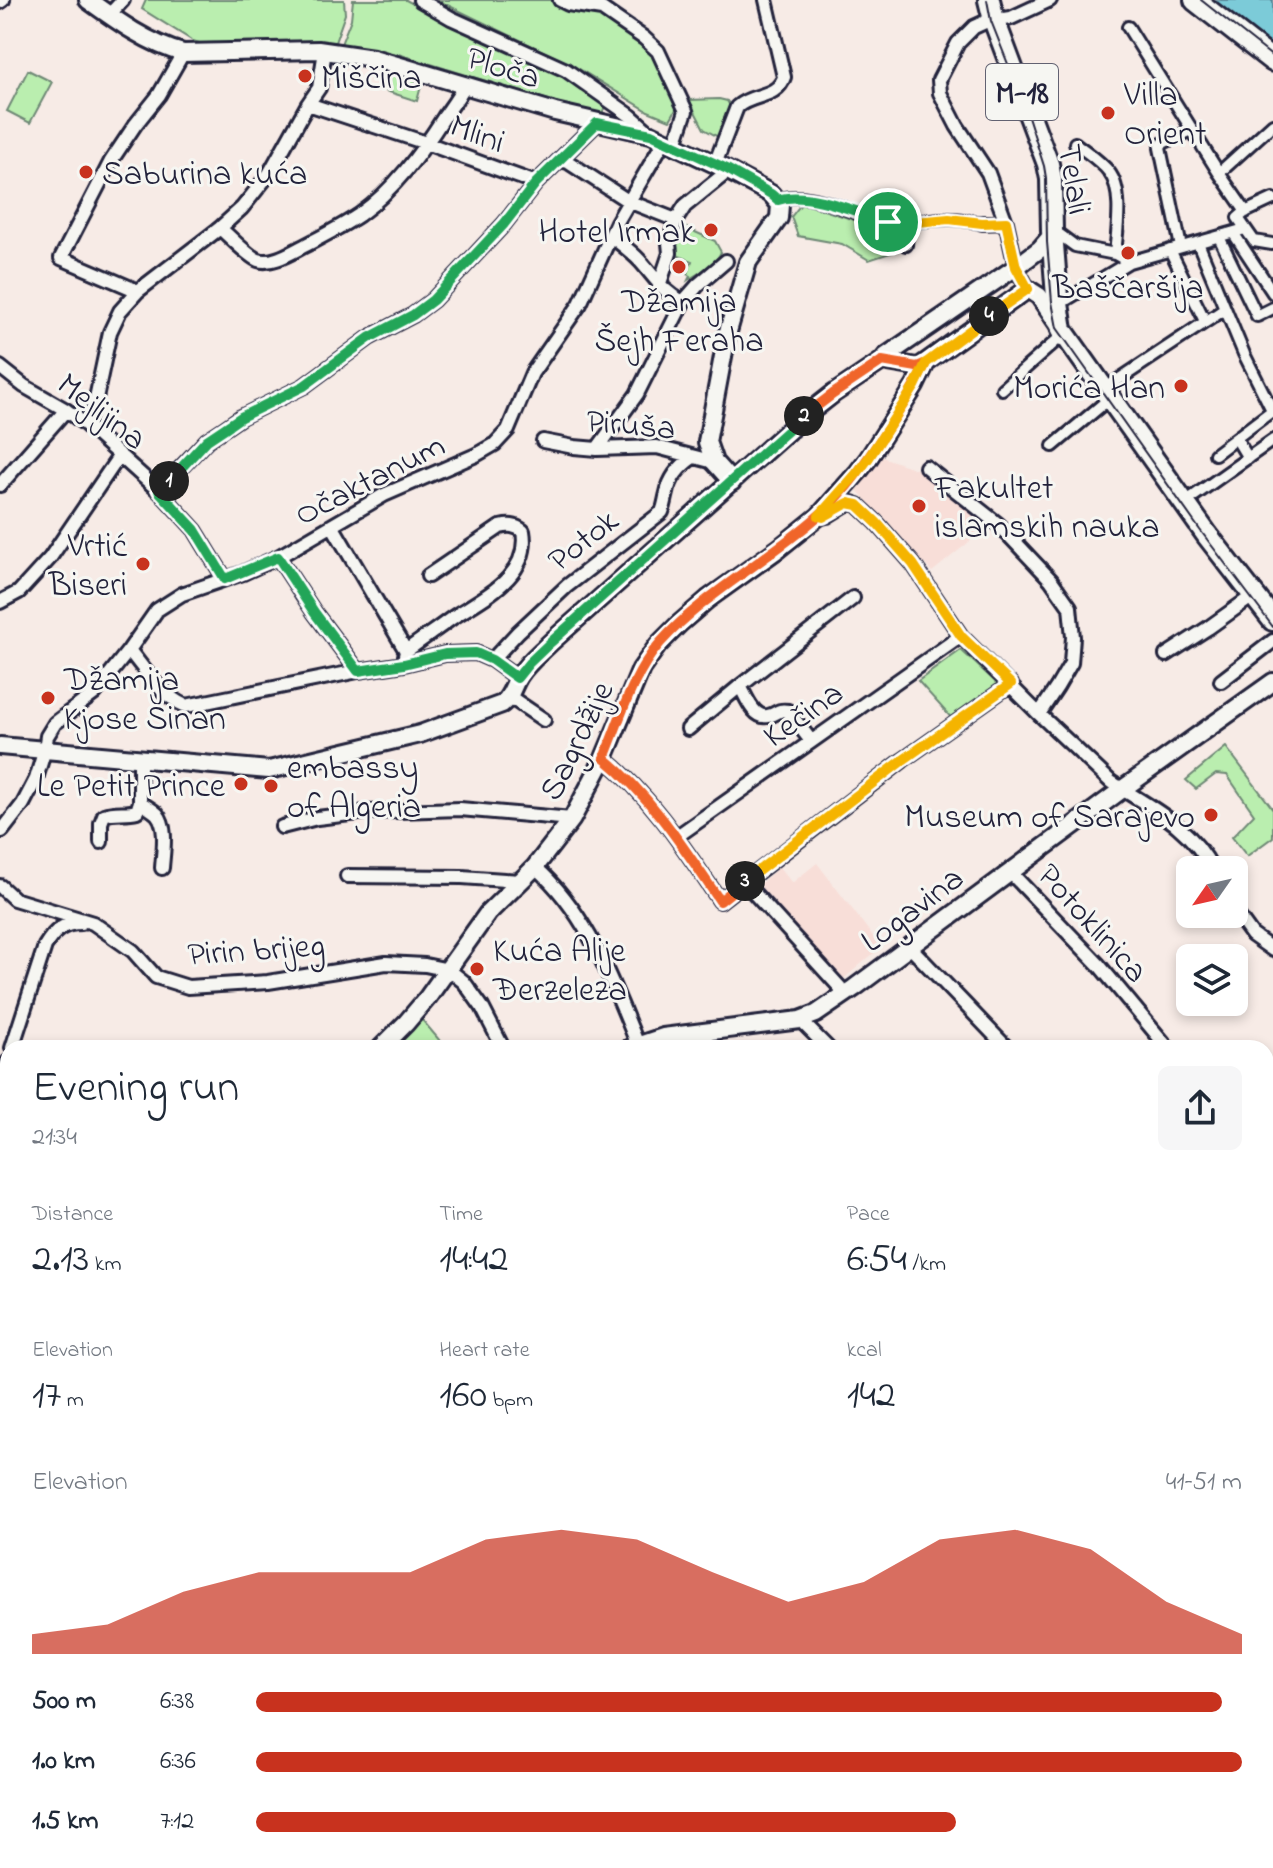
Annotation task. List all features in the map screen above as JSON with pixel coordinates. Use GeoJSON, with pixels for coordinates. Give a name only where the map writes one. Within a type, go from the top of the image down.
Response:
{"type":"FeatureCollection","features":[{"type":"Feature","properties":{"kind":"main road"},"geometry":{"type":"LineString","coordinates":[[1195,0],[1273,61]]}},
{"type":"Feature","properties":{"kind":"main road","name":"Telali"},"geometry":{"type":"LineString","coordinates":[[992,10],[1048,164],[1062,331]]}},
{"type":"Feature","properties":{"kind":"main road","name":"M-18"},"geometry":{"type":"LineString","coordinates":[[1062,331],[1184,503],[1273,620]]}},
{"type":"Feature","properties":{"kind":"street","name":"Ploča"},"geometry":{"type":"LineString","coordinates":[[88,0],[166,48],[183,53],[325,51],[373,58],[663,140],[721,166],[778,200]]}},
{"type":"Feature","properties":{"kind":"street"},"geometry":{"type":"LineString","coordinates":[[109,15],[123,0]]}},
{"type":"Feature","properties":{"kind":"street"},"geometry":{"type":"LineString","coordinates":[[420,0],[451,18],[566,70],[663,140]]}},
{"type":"Feature","properties":{"kind":"street","name":"Očaktanum"},"geometry":{"type":"LineString","coordinates":[[1,832],[30,792],[47,736],[55,723],[95,693],[157,610],[182,594],[278,557],[384,495],[476,455],[495,444],[508,430],[532,373],[580,304],[628,201],[663,140],[686,111],[658,51],[644,38],[598,4],[568,4],[560,0]]}},
{"type":"Feature","properties":{"kind":"street"},"geometry":{"type":"LineString","coordinates":[[659,286],[670,253],[669,243],[676,220],[685,206],[722,176],[721,166],[737,107],[774,92],[784,77],[766,0]]}},
{"type":"Feature","properties":{"kind":"street"},"geometry":{"type":"LineString","coordinates":[[1002,389],[1062,331],[1039,296],[1028,289],[1016,267],[1006,222],[988,173],[957,126],[940,93],[939,80],[958,43],[992,10],[1011,18],[1050,0]]}},
{"type":"Feature","properties":{"kind":"street"},"geometry":{"type":"LineString","coordinates":[[1128,27],[1246,212]]}},
{"type":"Feature","properties":{"kind":"street"},"geometry":{"type":"LineString","coordinates":[[85,424],[95,403],[110,332],[120,311],[138,291],[242,208],[269,174],[319,88],[325,51]]}},
{"type":"Feature","properties":{"kind":"street"},"geometry":{"type":"LineString","coordinates":[[138,291],[61,258],[111,161],[159,95],[183,53]]}},
{"type":"Feature","properties":{"kind":"street"},"geometry":{"type":"LineString","coordinates":[[220,228],[257,260],[267,261],[279,258],[341,226],[361,213],[395,182],[426,143],[464,86]]}},
{"type":"Feature","properties":{"kind":"street","name":"Mlini"},"geometry":{"type":"LineString","coordinates":[[308,104],[536,183]]}},
{"type":"Feature","properties":{"kind":"street"},"geometry":{"type":"LineString","coordinates":[[159,491],[207,440],[241,417],[304,386],[369,338],[413,315],[433,300],[504,224],[536,183],[597,123]]}},
{"type":"Feature","properties":{"kind":"street"},"geometry":{"type":"LineString","coordinates":[[1219,173],[1273,124]]}},
{"type":"Feature","properties":{"kind":"street"},"geometry":{"type":"LineString","coordinates":[[1192,130],[1163,143],[1160,148],[1176,249],[1205,321]]}},
{"type":"Feature","properties":{"kind":"street"},"geometry":{"type":"LineString","coordinates":[[1075,143],[1109,171],[1116,183],[1115,254]]}},
{"type":"Feature","properties":{"kind":"street"},"geometry":{"type":"LineString","coordinates":[[560,160],[568,162],[628,201],[676,220]]}},
{"type":"Feature","properties":{"kind":"street"},"geometry":{"type":"LineString","coordinates":[[1273,199],[1238,218],[1239,231],[1273,293]]}},
{"type":"Feature","properties":{"kind":"street"},"geometry":{"type":"LineString","coordinates":[[732,482],[714,462],[707,442],[727,335],[748,262],[779,218],[781,209],[778,200],[813,200],[888,222],[949,219],[1006,222]]}},
{"type":"Feature","properties":{"kind":"street"},"geometry":{"type":"LineString","coordinates":[[906,245],[908,222]]}},
{"type":"Feature","properties":{"kind":"street"},"geometry":{"type":"LineString","coordinates":[[1066,300],[1129,262],[1239,231]]}},
{"type":"Feature","properties":{"kind":"street"},"geometry":{"type":"LineString","coordinates":[[1239,231],[1254,241],[1273,244]]}},
{"type":"Feature","properties":{"kind":"street"},"geometry":{"type":"LineString","coordinates":[[0,746],[278,769],[420,734],[491,709],[510,697],[517,678],[551,642],[805,416],[1016,267],[1056,235],[1075,246],[1115,254],[1129,262]]}},
{"type":"Feature","properties":{"kind":"street"},"geometry":{"type":"LineString","coordinates":[[611,236],[640,261],[659,286],[683,302]]}},
{"type":"Feature","properties":{"kind":"street"},"geometry":{"type":"LineString","coordinates":[[1219,237],[1257,316],[1273,308]]}},
{"type":"Feature","properties":{"kind":"street"},"geometry":{"type":"LineString","coordinates":[[1198,243],[1273,411],[1215,454]]}},
{"type":"Feature","properties":{"kind":"street"},"geometry":{"type":"LineString","coordinates":[[597,449],[637,394],[683,302],[726,261]]}},
{"type":"Feature","properties":{"kind":"street","name":"Sagrdžije"},"geometry":{"type":"LineString","coordinates":[[389,1040],[449,970],[488,913],[535,867],[572,819],[604,758],[641,669],[658,645],[708,599],[819,516],[868,459],[915,386],[926,363],[1028,289]]}},
{"type":"Feature","properties":{"kind":"street"},"geometry":{"type":"LineString","coordinates":[[1053,446],[1106,394],[1225,309]]}},
{"type":"Feature","properties":{"kind":"street"},"geometry":{"type":"LineString","coordinates":[[882,361],[917,367],[926,363]]}},
{"type":"Feature","properties":{"kind":"street","name":"Mejlijina"},"geometry":{"type":"LineString","coordinates":[[0,367],[24,386],[85,424],[159,491],[195,530],[225,579]]}},
{"type":"Feature","properties":{"kind":"street"},"geometry":{"type":"LineString","coordinates":[[0,485],[66,410]]}},
{"type":"Feature","properties":{"kind":"street"},"geometry":{"type":"LineString","coordinates":[[1236,438],[1248,458]]}},
{"type":"Feature","properties":{"kind":"street"},"geometry":{"type":"LineString","coordinates":[[1184,503],[1273,440]]}},
{"type":"Feature","properties":{"kind":"street","name":"Piruša"},"geometry":{"type":"LineString","coordinates":[[543,441],[597,449],[657,447],[714,462]]}},
{"type":"Feature","properties":{"kind":"street"},"geometry":{"type":"LineString","coordinates":[[0,602],[19,592],[50,558],[120,455]]}},
{"type":"Feature","properties":{"kind":"street","name":"Potok"},"geometry":{"type":"LineString","coordinates":[[492,660],[567,586],[662,512],[670,480],[693,457]]}},
{"type":"Feature","properties":{"kind":"street"},"geometry":{"type":"LineString","coordinates":[[926,467],[998,524],[1051,580],[1070,607],[1073,637],[1071,663],[1039,714]]}},
{"type":"Feature","properties":{"kind":"street"},"geometry":{"type":"LineString","coordinates":[[819,516],[827,516],[848,503],[858,505],[913,564],[961,636],[1111,782],[1181,828],[1195,841],[1204,856]]}},
{"type":"Feature","properties":{"kind":"street"},"geometry":{"type":"LineString","coordinates":[[333,527],[405,658]]}},
{"type":"Feature","properties":{"kind":"street"},"geometry":{"type":"LineString","coordinates":[[405,658],[509,578],[522,555],[525,544],[523,531],[517,527],[500,527],[428,576]]}},
{"type":"Feature","properties":{"kind":"street"},"geometry":{"type":"LineString","coordinates":[[278,557],[358,671]]}},
{"type":"Feature","properties":{"kind":"street"},"geometry":{"type":"LineString","coordinates":[[1166,655],[1254,595]]}},
{"type":"Feature","properties":{"kind":"street"},"geometry":{"type":"LineString","coordinates":[[688,729],[853,598]]}},
{"type":"Feature","properties":{"kind":"street","name":"Kečina"},"geometry":{"type":"LineString","coordinates":[[676,837],[961,636]]}},
{"type":"Feature","properties":{"kind":"street"},"geometry":{"type":"LineString","coordinates":[[1221,681],[1273,641]]}},
{"type":"Feature","properties":{"kind":"street"},"geometry":{"type":"LineString","coordinates":[[129,650],[162,691],[186,706],[358,671],[405,658],[445,654],[476,653],[517,678]]}},
{"type":"Feature","properties":{"kind":"street","name":"Logavina"},"geometry":{"type":"LineString","coordinates":[[655,1040],[800,1020],[816,1014],[1273,682]]}},
{"type":"Feature","properties":{"kind":"street"},"geometry":{"type":"LineString","coordinates":[[604,758],[676,837],[720,901],[903,760],[1011,684]]}},
{"type":"Feature","properties":{"kind":"street"},"geometry":{"type":"LineString","coordinates":[[740,686],[759,716],[788,711],[811,741]]}},
{"type":"Feature","properties":{"kind":"street"},"geometry":{"type":"LineString","coordinates":[[510,697],[544,720]]}},
{"type":"Feature","properties":{"kind":"street"},"geometry":{"type":"LineString","coordinates":[[101,842],[104,815],[137,811],[140,802],[140,759]]}},
{"type":"Feature","properties":{"kind":"street"},"geometry":{"type":"LineString","coordinates":[[140,802],[156,813],[162,822],[162,868]]}},
{"type":"Feature","properties":{"kind":"street"},"geometry":{"type":"LineString","coordinates":[[282,827],[328,816],[367,812],[460,809],[572,819]]}},
{"type":"Feature","properties":{"kind":"street"},"geometry":{"type":"LineString","coordinates":[[535,867],[569,902],[585,926],[612,983],[633,1040]]}},
{"type":"Feature","properties":{"kind":"street","name":"Potoklinica"},"geometry":{"type":"LineString","coordinates":[[1010,872],[1099,965],[1161,1040]]}},
{"type":"Feature","properties":{"kind":"street"},"geometry":{"type":"LineString","coordinates":[[347,876],[520,881]]}},
{"type":"Feature","properties":{"kind":"street"},"geometry":{"type":"LineString","coordinates":[[744,882],[846,994]]}},
{"type":"Feature","properties":{"kind":"street","name":"Pirin brijeg"},"geometry":{"type":"LineString","coordinates":[[0,886],[14,899],[93,923],[133,951],[156,977],[188,987],[268,982],[386,963],[449,970]]}},
{"type":"Feature","properties":{"kind":"street"},"geometry":{"type":"LineString","coordinates":[[15,1040],[51,935],[68,924],[93,923]]}},
{"type":"Feature","properties":{"kind":"street"},"geometry":{"type":"LineString","coordinates":[[1247,928],[1273,950]]}},
{"type":"Feature","properties":{"kind":"street"},"geometry":{"type":"LineString","coordinates":[[909,946],[999,1040]]}},
{"type":"Feature","properties":{"kind":"street"},"geometry":{"type":"LineString","coordinates":[[449,970],[464,982],[482,1007],[499,1040]]}},
{"type":"Feature","properties":{"kind":"street"},"geometry":{"type":"LineString","coordinates":[[800,1020],[820,1040]]}},
{"type":"Feature","properties":{"kind":"shaded area","name":"Fakultet islamskih nauka"},"geometry":{"type":"Polygon","coordinates":[[[882,457],[919,470],[990,525],[932,572],[855,488],[882,457]]]}},
{"type":"Feature","properties":{"kind":"shaded area"},"geometry":{"type":"Polygon","coordinates":[[[817,863],[881,947],[841,981],[759,885],[779,867],[792,883],[817,863]]]}},
{"type":"Feature","properties":{"kind":"green space"},"geometry":{"type":"Polygon","coordinates":[[[146,0],[344,0],[345,14],[334,45],[203,44],[142,9],[146,0]]]}},
{"type":"Feature","properties":{"kind":"green space"},"geometry":{"type":"Polygon","coordinates":[[[353,0],[406,0],[572,81],[606,104],[601,116],[398,54],[341,44],[351,19],[353,0]]]}},
{"type":"Feature","properties":{"kind":"green space"},"geometry":{"type":"Polygon","coordinates":[[[437,0],[557,0],[566,9],[604,15],[629,32],[656,59],[678,106],[670,120],[648,111],[574,66],[437,0]]]}},
{"type":"Feature","properties":{"kind":"green space"},"geometry":{"type":"Polygon","coordinates":[[[392,69],[423,79],[417,101],[386,91],[392,69]]]}},
{"type":"Feature","properties":{"kind":"green space"},"geometry":{"type":"Polygon","coordinates":[[[28,70],[52,82],[30,123],[7,111],[28,70]]]}},
{"type":"Feature","properties":{"kind":"green space"},"geometry":{"type":"Polygon","coordinates":[[[689,100],[727,101],[733,110],[722,139],[704,129],[689,100]]]}},
{"type":"Feature","properties":{"kind":"green space"},"geometry":{"type":"Polygon","coordinates":[[[802,203],[873,226],[903,228],[902,249],[869,260],[842,244],[798,236],[791,217],[802,203]]]}},
{"type":"Feature","properties":{"kind":"green space"},"geometry":{"type":"Polygon","coordinates":[[[682,226],[715,241],[721,252],[711,264],[688,280],[692,261],[674,254],[682,226]]]}},
{"type":"Feature","properties":{"kind":"green space"},"geometry":{"type":"Polygon","coordinates":[[[961,650],[1002,688],[954,721],[918,681],[961,650]]]}},
{"type":"Feature","properties":{"kind":"green space"},"geometry":{"type":"Polygon","coordinates":[[[1226,747],[1273,809],[1273,837],[1247,856],[1232,837],[1254,814],[1227,775],[1216,774],[1196,789],[1186,780],[1226,747]]]}},
{"type":"Feature","properties":{"kind":"green space"},"geometry":{"type":"Polygon","coordinates":[[[418,1015],[439,1040],[393,1040],[418,1015]]]}},
{"type":"Feature","properties":{"kind":"water"},"geometry":{"type":"Polygon","coordinates":[[[1212,0],[1273,0],[1273,48],[1212,0]]]}},
{"type":"Feature","properties":{"kind":"tram line"},"geometry":{"type":"LineString","coordinates":[[987,0],[991,21],[1025,107],[1044,166],[1047,242],[1057,328],[1273,627]]}},
{"type":"Feature","properties":{"kind":"tram line"},"geometry":{"type":"LineString","coordinates":[[1201,0],[1273,57]]}},
{"type":"Feature","properties":{"kind":"place","name":"Miščina"},"geometry":{"type":"Point","coordinates":[305,76]}},
{"type":"Feature","properties":{"kind":"place","name":"Villa Orient"},"geometry":{"type":"Point","coordinates":[1108,113]}},
{"type":"Feature","properties":{"kind":"place","name":"Saburina kuća"},"geometry":{"type":"Point","coordinates":[86,172]}},
{"type":"Feature","properties":{"kind":"place","name":"Hotel Irmak"},"geometry":{"type":"Point","coordinates":[711,230]}},
{"type":"Feature","properties":{"kind":"place","name":"Baščaršija"},"geometry":{"type":"Point","coordinates":[1128,253]}},
{"type":"Feature","properties":{"kind":"place","name":"Džamija Šejh Feraha"},"geometry":{"type":"Point","coordinates":[679,267]}},
{"type":"Feature","properties":{"kind":"place","name":"Morića Han"},"geometry":{"type":"Point","coordinates":[1181,386]}},
{"type":"Feature","properties":{"kind":"place","name":"Fakultet islamskih nauka"},"geometry":{"type":"Point","coordinates":[919,506]}},
{"type":"Feature","properties":{"kind":"place","name":"Vrtić Biseri"},"geometry":{"type":"Point","coordinates":[143,564]}},
{"type":"Feature","properties":{"kind":"place","name":"Džamija Kjose Sinan"},"geometry":{"type":"Point","coordinates":[48,698]}},
{"type":"Feature","properties":{"kind":"place","name":"Le Petit Prince"},"geometry":{"type":"Point","coordinates":[241,784]}},
{"type":"Feature","properties":{"kind":"place","name":"embassy of Algeria"},"geometry":{"type":"Point","coordinates":[271,786]}},
{"type":"Feature","properties":{"kind":"place","name":"Museum of Sarajevo"},"geometry":{"type":"Point","coordinates":[1211,815]}},
{"type":"Feature","properties":{"kind":"place","name":"Kuća Alije Đerzeleza"},"geometry":{"type":"Point","coordinates":[477,969]}},
{"type":"Feature","properties":{"kind":"route"},"geometry":{"type":"LineString","coordinates":[[888,222],[813,200],[778,200],[727,169],[651,134],[597,123],[536,183],[504,224],[433,300],[413,315],[369,338],[304,386],[241,417],[207,440],[159,491],[195,530],[225,579],[278,557],[358,671],[445,654],[476,653],[517,678],[551,642],[671,533],[833,394],[882,361],[917,367],[926,363],[915,386],[868,459],[819,516],[708,599],[658,645],[641,669],[604,758],[645,799],[676,837],[720,901],[903,760],[1011,684],[961,636],[913,564],[858,505],[848,503],[827,516],[819,516],[858,472],[868,459],[909,396],[915,386],[926,363],[1028,289],[1016,267],[1006,222],[949,219],[888,222]]}}]}
